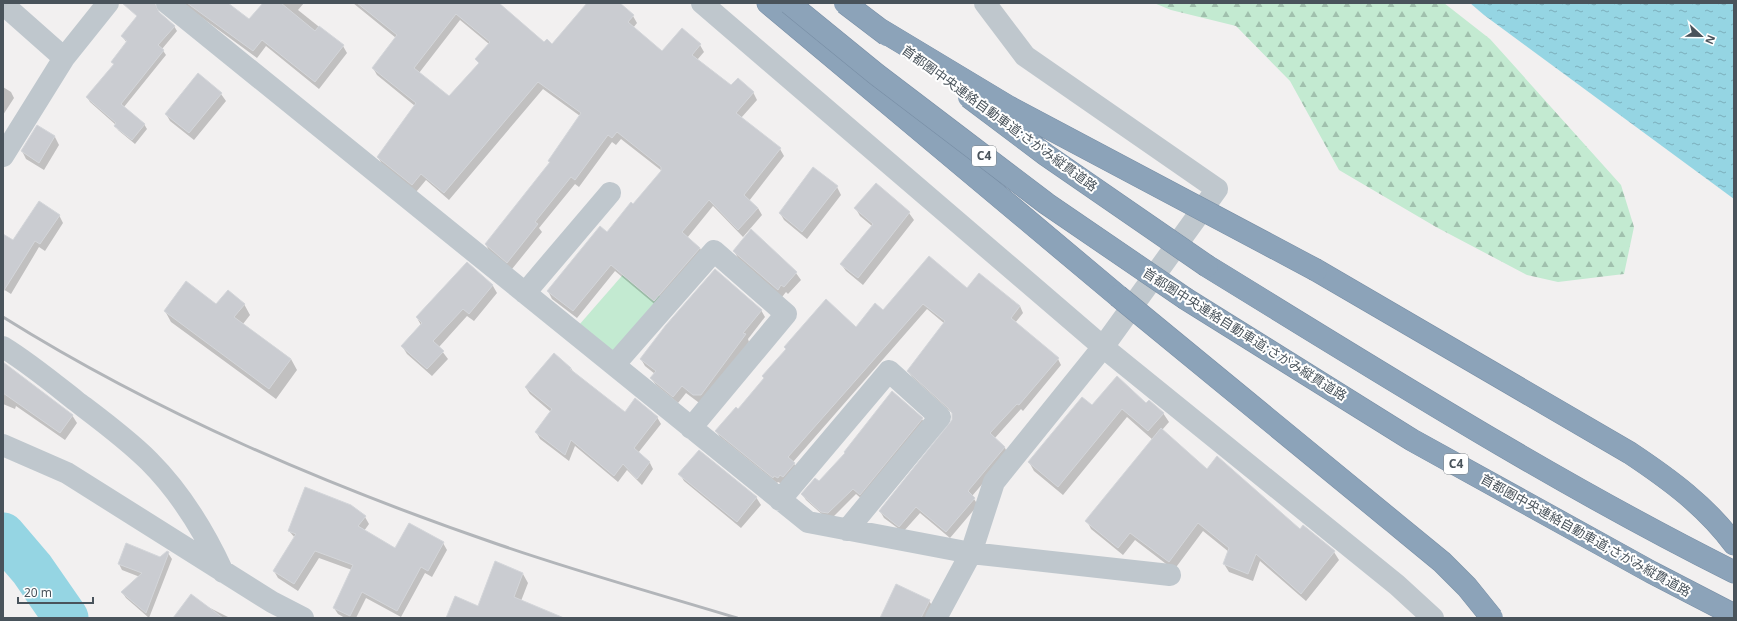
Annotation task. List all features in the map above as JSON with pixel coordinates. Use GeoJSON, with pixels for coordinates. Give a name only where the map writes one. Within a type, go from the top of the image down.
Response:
{"type":"FeatureCollection","features":[{"type":"Feature","properties":{"kind":"highway"},"geometry":{"type":"LineString","coordinates":[[768,3],[1124,301],[1442,562],[1467,587],[1492,618]]}},
{"type":"Feature","properties":{"kind":"highway","name":"首都圏中央連絡自動車道;さがみ縦貫道路"},"geometry":{"type":"LineString","coordinates":[[789,3],[876,74],[1047,204],[1186,299],[1412,440],[1651,572],[1734,613]]}},
{"type":"Feature","properties":{"kind":"highway","name":"首都圏中央連絡自動車道;さがみ縦貫道路"},"geometry":{"type":"LineString","coordinates":[[845,3],[1046,155],[1207,266],[1436,407],[1661,536],[1734,572]]}},
{"type":"Feature","properties":{"kind":"highway"},"geometry":{"type":"LineString","coordinates":[[876,27],[1009,107],[1316,270],[1611,441],[1668,478],[1699,504],[1734,544]]}},
{"type":"Feature","properties":{"kind":"highway"},"geometry":{"type":"LineString","coordinates":[[1719,618],[1734,613]]}},
{"type":"Feature","properties":{"kind":"street"},"geometry":{"type":"LineString","coordinates":[[3,156],[64,58],[108,3]]}},
{"type":"Feature","properties":{"kind":"street"},"geometry":{"type":"LineString","coordinates":[[167,3],[808,522],[971,553],[1170,575]]}},
{"type":"Feature","properties":{"kind":"street"},"geometry":{"type":"LineString","coordinates":[[702,3],[1102,347],[1397,585],[1433,618]]}},
{"type":"Feature","properties":{"kind":"street"},"geometry":{"type":"LineString","coordinates":[[936,618],[971,553],[994,482],[1102,347],[1217,190],[1025,56],[985,3]]}},
{"type":"Feature","properties":{"kind":"street"},"geometry":{"type":"LineString","coordinates":[[3,4],[64,58]]}},
{"type":"Feature","properties":{"kind":"street"},"geometry":{"type":"LineString","coordinates":[[525,293],[610,193]]}},
{"type":"Feature","properties":{"kind":"street"},"geometry":{"type":"LineString","coordinates":[[614,365],[714,251],[786,314],[691,428]]}},
{"type":"Feature","properties":{"kind":"street"},"geometry":{"type":"LineString","coordinates":[[3,347],[26,361],[112,429],[149,462],[174,491],[211,546],[223,572]]}},
{"type":"Feature","properties":{"kind":"street"},"geometry":{"type":"LineString","coordinates":[[780,500],[889,372],[940,417],[847,530]]}},
{"type":"Feature","properties":{"kind":"street"},"geometry":{"type":"LineString","coordinates":[[7,446],[67,473],[223,572],[272,602],[303,618]]}},
{"type":"Feature","properties":{"kind":"green space"},"geometry":{"type":"Polygon","coordinates":[[[1154,3],[1444,3],[1490,39],[1621,185],[1634,227],[1624,274],[1558,282],[1527,275],[1436,227],[1339,170],[1290,81],[1236,26],[1171,10],[1154,3]]]}},
{"type":"Feature","properties":{"kind":"green space"},"geometry":{"type":"Polygon","coordinates":[[[627,270],[661,297],[613,353],[579,325],[627,270]]]}},
{"type":"Feature","properties":{"kind":"water"},"geometry":{"type":"Polygon","coordinates":[[[1470,3],[1734,3],[1734,199],[1484,15],[1470,3]]]}},
{"type":"Feature","properties":{"kind":"building"},"geometry":{"type":"Polygon","coordinates":[[[122,3],[155,3],[159,12],[175,26],[158,45],[164,50],[121,104],[145,124],[132,140],[114,126],[116,123],[86,97],[114,64],[111,62],[127,41],[121,36],[137,16],[122,3]]]}},
{"type":"Feature","properties":{"kind":"building"},"geometry":{"type":"Polygon","coordinates":[[[187,3],[228,3],[249,19],[263,3],[281,3],[315,31],[319,26],[344,45],[315,82],[262,40],[253,51],[187,3]]]}},
{"type":"Feature","properties":{"kind":"building"},"geometry":{"type":"Polygon","coordinates":[[[357,3],[499,3],[544,42],[547,39],[552,44],[587,3],[620,3],[634,15],[628,22],[662,51],[682,28],[701,44],[692,55],[731,85],[738,78],[754,92],[736,113],[781,148],[744,195],[758,208],[738,230],[709,200],[682,232],[700,248],[654,301],[611,265],[573,311],[547,291],[600,226],[607,232],[631,202],[633,204],[661,171],[661,167],[617,132],[612,138],[608,135],[575,180],[571,177],[535,222],[538,224],[507,263],[485,244],[550,162],[548,161],[581,113],[538,82],[444,193],[421,174],[412,185],[377,157],[416,103],[372,68],[397,35],[357,3]],[[456,14],[414,68],[449,96],[479,63],[475,59],[490,42],[456,14]]]}},
{"type":"Feature","properties":{"kind":"building"},"geometry":{"type":"Polygon","coordinates":[[[198,73],[222,93],[189,133],[165,114],[198,73]]]}},
{"type":"Feature","properties":{"kind":"building"},"geometry":{"type":"Polygon","coordinates":[[[37,125],[55,136],[39,163],[21,151],[37,125]]]}},
{"type":"Feature","properties":{"kind":"building"},"geometry":{"type":"Polygon","coordinates":[[[813,167],[838,186],[802,232],[779,213],[813,167]]]}},
{"type":"Feature","properties":{"kind":"building"},"geometry":{"type":"Polygon","coordinates":[[[876,183],[910,212],[858,278],[840,264],[873,224],[854,208],[876,183]]]}},
{"type":"Feature","properties":{"kind":"building"},"geometry":{"type":"Polygon","coordinates":[[[39,201],[60,215],[40,244],[35,241],[3,292],[3,234],[13,240],[39,201]]]}},
{"type":"Feature","properties":{"kind":"building"},"geometry":{"type":"Polygon","coordinates":[[[751,229],[797,272],[784,287],[781,285],[778,290],[733,251],[751,229]]]}},
{"type":"Feature","properties":{"kind":"building"},"geometry":{"type":"Polygon","coordinates":[[[929,256],[967,288],[979,273],[1020,306],[1011,318],[1059,358],[1019,405],[1017,404],[990,433],[1005,447],[968,491],[975,498],[946,532],[916,507],[899,527],[879,511],[952,420],[952,413],[948,408],[907,371],[945,321],[923,304],[788,457],[795,463],[783,477],[780,475],[778,478],[774,476],[773,478],[715,431],[736,407],[738,409],[764,378],[762,376],[786,349],[784,347],[826,299],[856,327],[875,303],[883,310],[929,256]]]}},
{"type":"Feature","properties":{"kind":"building"},"geometry":{"type":"Polygon","coordinates":[[[467,262],[493,285],[469,314],[463,309],[433,341],[444,351],[427,369],[401,346],[422,323],[416,317],[467,262]]]}},
{"type":"Feature","properties":{"kind":"building"},"geometry":{"type":"Polygon","coordinates":[[[715,269],[762,310],[743,333],[746,334],[701,395],[693,395],[682,386],[673,397],[650,378],[656,371],[640,359],[666,325],[715,269]]]}},
{"type":"Feature","properties":{"kind":"building"},"geometry":{"type":"Polygon","coordinates":[[[186,281],[216,304],[228,290],[245,304],[234,317],[291,359],[269,389],[164,311],[186,281]]]}},
{"type":"Feature","properties":{"kind":"building"},"geometry":{"type":"Polygon","coordinates":[[[554,353],[571,368],[570,369],[625,412],[635,398],[658,417],[634,448],[650,462],[637,479],[623,464],[614,476],[571,440],[565,455],[535,432],[552,409],[525,387],[554,353]]]}},
{"type":"Feature","properties":{"kind":"building"},"geometry":{"type":"Polygon","coordinates":[[[3,362],[73,415],[60,433],[3,393],[3,362]]]}},
{"type":"Feature","properties":{"kind":"building"},"geometry":{"type":"Polygon","coordinates":[[[1117,376],[1146,403],[1149,400],[1164,413],[1148,431],[1122,409],[1058,487],[1028,462],[1082,397],[1092,405],[1117,376]]]}},
{"type":"Feature","properties":{"kind":"building"},"geometry":{"type":"Polygon","coordinates":[[[892,391],[923,418],[860,495],[853,489],[828,513],[821,512],[801,494],[815,478],[819,481],[845,453],[844,452],[892,391]]]}},
{"type":"Feature","properties":{"kind":"building"},"geometry":{"type":"Polygon","coordinates":[[[1161,428],[1207,469],[1217,456],[1300,529],[1303,525],[1335,551],[1301,594],[1256,554],[1248,574],[1223,564],[1229,548],[1198,523],[1169,562],[1130,533],[1118,548],[1085,521],[1161,428]]]}},
{"type":"Feature","properties":{"kind":"building"},"geometry":{"type":"Polygon","coordinates":[[[699,450],[757,497],[737,522],[678,474],[699,450]]]}},
{"type":"Feature","properties":{"kind":"building"},"geometry":{"type":"Polygon","coordinates":[[[305,487],[351,505],[366,516],[358,526],[395,548],[409,523],[444,542],[428,571],[421,567],[397,611],[362,592],[350,616],[333,608],[353,565],[315,551],[294,584],[273,571],[296,534],[288,531],[305,487]]]}},
{"type":"Feature","properties":{"kind":"building"},"geometry":{"type":"Polygon","coordinates":[[[126,543],[160,557],[167,551],[169,552],[146,613],[121,592],[142,573],[118,564],[126,543]]]}},
{"type":"Feature","properties":{"kind":"building"},"geometry":{"type":"Polygon","coordinates":[[[495,561],[523,573],[514,597],[564,618],[446,618],[455,596],[478,606],[495,561]]]}},
{"type":"Feature","properties":{"kind":"building"},"geometry":{"type":"Polygon","coordinates":[[[896,584],[930,600],[921,618],[880,618],[896,584]]]}},
{"type":"Feature","properties":{"kind":"building"},"geometry":{"type":"Polygon","coordinates":[[[191,594],[223,618],[173,618],[191,594]]]}},
{"type":"Feature","properties":{"kind":"waterway"},"geometry":{"type":"LineString","coordinates":[[3,535],[32,569],[66,618]]}},
{"type":"Feature","properties":{"kind":"railway"},"geometry":{"type":"LineString","coordinates":[[3,317],[122,385],[183,416],[308,473],[436,522],[529,555],[737,618]]}}]}
